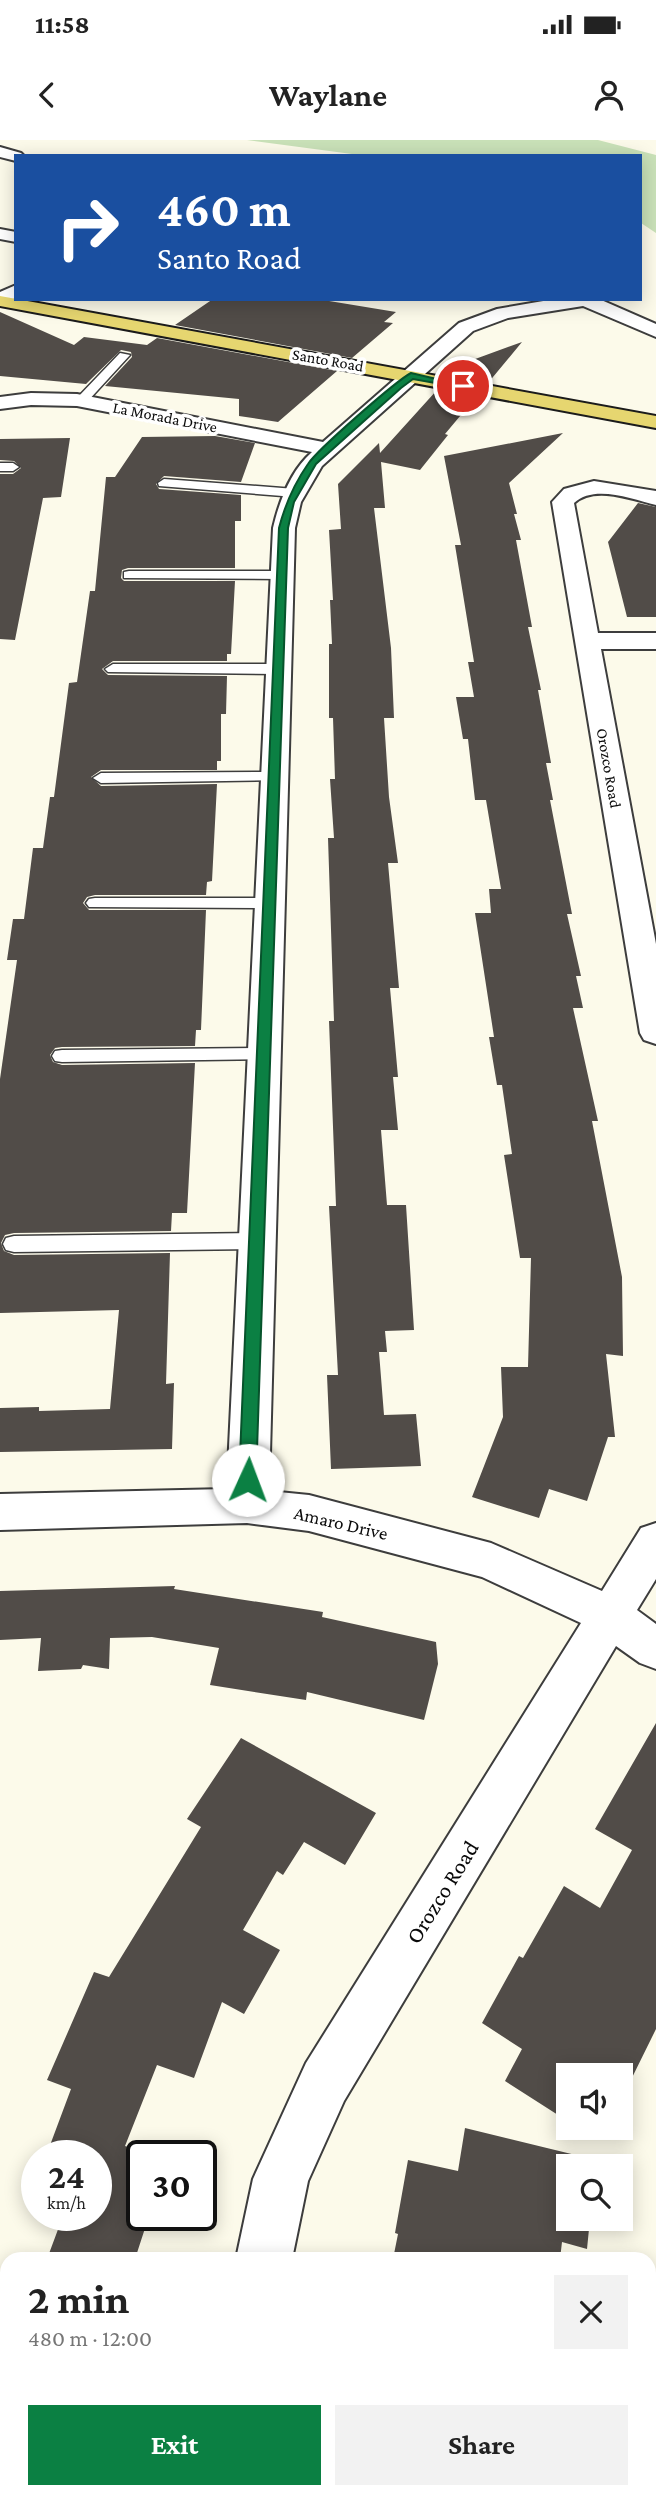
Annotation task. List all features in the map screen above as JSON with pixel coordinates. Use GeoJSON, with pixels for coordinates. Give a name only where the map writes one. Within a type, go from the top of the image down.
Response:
{"type":"FeatureCollection","features":[{"type":"Feature","properties":{"kind":"main road","name":"Santo Road"},"geometry":{"type":"LineString","coordinates":[[0,300],[656,405]]}},
{"type":"Feature","properties":{"kind":"main road","name":"Santo Road"},"geometry":{"type":"LineString","coordinates":[[83,301],[418,369],[656,422]]}},
{"type":"Feature","properties":{"kind":"street"},"geometry":{"type":"LineString","coordinates":[[247,1506],[284,528],[290,502],[313,463],[466,327],[484,319],[574,301]]}},
{"type":"Feature","properties":{"kind":"street"},"geometry":{"type":"LineString","coordinates":[[588,301],[656,331]]}},
{"type":"Feature","properties":{"kind":"street","name":"La Morada Drive"},"geometry":{"type":"LineString","coordinates":[[0,402],[31,399],[82,400],[328,449]]}},
{"type":"Feature","properties":{"kind":"street","name":"Orozco Road"},"geometry":{"type":"LineString","coordinates":[[656,498],[613,489],[583,490],[569,494],[563,502],[656,1032]]}},
{"type":"Feature","properties":{"kind":"street"},"geometry":{"type":"LineString","coordinates":[[587,641],[656,641]]}},
{"type":"Feature","properties":{"kind":"street","name":"Amaro Drive"},"geometry":{"type":"LineString","coordinates":[[0,1512],[247,1506],[309,1513],[491,1562],[609,1615],[656,1649]]}},
{"type":"Feature","properties":{"kind":"street","name":"Orozco Road"},"geometry":{"type":"LineString","coordinates":[[265,2252],[281,2179],[325,2082],[656,1541]]}},
{"type":"Feature","properties":{"kind":"lane"},"geometry":{"type":"LineString","coordinates":[[82,400],[124,355]]}},
{"type":"Feature","properties":{"kind":"lane"},"geometry":{"type":"LineString","coordinates":[[164,483],[295,493]]}},
{"type":"Feature","properties":{"kind":"lane"},"geometry":{"type":"LineString","coordinates":[[129,575],[282,575]]}},
{"type":"Feature","properties":{"kind":"lane"},"geometry":{"type":"LineString","coordinates":[[113,669],[278,669]]}},
{"type":"Feature","properties":{"kind":"lane"},"geometry":{"type":"LineString","coordinates":[[101,778],[274,777]]}},
{"type":"Feature","properties":{"kind":"lane"},"geometry":{"type":"LineString","coordinates":[[95,903],[269,903]]}},
{"type":"Feature","properties":{"kind":"lane"},"geometry":{"type":"LineString","coordinates":[[62,1056],[264,1054]]}},
{"type":"Feature","properties":{"kind":"lane"},"geometry":{"type":"LineString","coordinates":[[14,1244],[257,1241]]}},
{"type":"Feature","properties":{"kind":"green space"},"geometry":{"type":"Polygon","coordinates":[[[247,140],[598,140],[656,155],[656,233],[642,224],[642,154],[352,154],[247,140]]]}},
{"type":"Feature","properties":{"kind":"building"},"geometry":{"type":"Polygon","coordinates":[[[210,301],[329,301],[396,312],[384,322],[393,323],[352,358],[175,325],[210,301]]]}},
{"type":"Feature","properties":{"kind":"building"},"geometry":{"type":"Polygon","coordinates":[[[0,312],[74,345],[84,337],[147,345],[157,338],[337,371],[278,422],[239,416],[239,399],[105,386],[132,357],[131,352],[121,350],[86,384],[0,376],[0,312]]]}},
{"type":"Feature","properties":{"kind":"building"},"geometry":{"type":"Polygon","coordinates":[[[522,342],[488,383],[451,376],[467,362],[522,342]]]}},
{"type":"Feature","properties":{"kind":"building"},"geometry":{"type":"Polygon","coordinates":[[[437,390],[476,397],[420,470],[381,462],[385,508],[374,508],[391,648],[394,718],[384,718],[389,797],[398,863],[388,863],[399,988],[390,988],[398,1077],[393,1077],[398,1130],[381,1130],[387,1205],[406,1205],[414,1330],[385,1331],[387,1352],[379,1352],[384,1415],[416,1414],[421,1466],[331,1469],[327,1375],[338,1375],[329,1206],[336,1206],[329,1021],[334,1021],[328,838],[334,838],[330,779],[335,779],[333,718],[329,718],[329,644],[332,644],[330,600],[333,600],[329,530],[341,529],[338,484],[379,443],[380,453],[437,390]]]}},
{"type":"Feature","properties":{"kind":"building"},"geometry":{"type":"Polygon","coordinates":[[[563,433],[509,483],[521,540],[516,540],[532,627],[528,627],[541,690],[538,690],[551,763],[546,763],[553,800],[550,800],[572,914],[567,914],[581,976],[576,976],[583,1008],[573,1008],[598,1121],[592,1121],[622,1277],[623,1356],[606,1354],[615,1437],[608,1437],[587,1501],[549,1489],[539,1518],[472,1497],[503,1417],[501,1367],[528,1367],[531,1258],[520,1258],[504,1155],[512,1154],[502,1085],[497,1085],[489,1037],[494,1037],[475,913],[491,913],[489,889],[501,889],[486,800],[475,800],[468,739],[463,739],[456,697],[474,697],[468,662],[474,662],[455,545],[461,545],[444,456],[563,433]]]}},
{"type":"Feature","properties":{"kind":"building"},"geometry":{"type":"Polygon","coordinates":[[[215,436],[255,443],[241,482],[164,476],[156,484],[159,489],[241,495],[241,521],[235,521],[235,568],[128,568],[122,570],[121,578],[124,581],[235,581],[231,654],[227,654],[227,661],[113,661],[102,669],[108,675],[227,676],[226,714],[221,714],[221,761],[217,761],[217,770],[101,770],[91,777],[101,786],[217,784],[212,881],[207,882],[206,895],[95,895],[87,897],[83,903],[89,910],[206,910],[201,1030],[196,1030],[195,1046],[62,1047],[55,1048],[50,1055],[53,1062],[62,1065],[195,1063],[187,1213],[172,1213],[171,1231],[14,1233],[5,1235],[1,1243],[4,1251],[14,1255],[170,1253],[166,1384],[174,1383],[172,1449],[0,1452],[0,1408],[39,1407],[39,1411],[110,1409],[119,1310],[0,1313],[0,1079],[17,960],[7,960],[13,919],[24,919],[33,848],[43,848],[50,797],[54,797],[69,683],[77,682],[90,591],[95,591],[106,477],[115,477],[142,437],[215,436]]]}},
{"type":"Feature","properties":{"kind":"building"},"geometry":{"type":"Polygon","coordinates":[[[70,438],[61,497],[43,498],[15,640],[0,639],[0,474],[13,474],[21,468],[14,461],[0,460],[0,439],[70,438]]]}},
{"type":"Feature","properties":{"kind":"building"},"geometry":{"type":"Polygon","coordinates":[[[638,503],[656,507],[656,617],[627,617],[608,542],[638,503]]]}},
{"type":"Feature","properties":{"kind":"building"},"geometry":{"type":"Polygon","coordinates":[[[175,1586],[174,1589],[323,1612],[322,1617],[436,1642],[438,1664],[424,1720],[307,1692],[306,1700],[210,1685],[219,1648],[152,1637],[110,1638],[109,1669],[83,1665],[81,1669],[38,1671],[41,1638],[0,1640],[0,1591],[175,1586]]]}},
{"type":"Feature","properties":{"kind":"building"},"geometry":{"type":"Polygon","coordinates":[[[656,1723],[656,2029],[633,2076],[633,2063],[556,2063],[556,2114],[505,2081],[522,2049],[482,2023],[519,1956],[523,1958],[564,1886],[600,1908],[632,1850],[595,1829],[656,1723]]]}},
{"type":"Feature","properties":{"kind":"building"},"geometry":{"type":"Polygon","coordinates":[[[241,1738],[376,1813],[345,1865],[304,1842],[283,1875],[277,1871],[243,1930],[280,1950],[244,2014],[222,2002],[194,2078],[157,2065],[125,2146],[126,2231],[144,2231],[137,2252],[50,2252],[57,2231],[112,2231],[112,2140],[52,2140],[71,2089],[47,2080],[94,1972],[109,1977],[201,1827],[187,1819],[241,1738]]]}},
{"type":"Feature","properties":{"kind":"building"},"geometry":{"type":"Polygon","coordinates":[[[465,2128],[571,2154],[556,2154],[556,2231],[589,2231],[587,2249],[562,2242],[561,2252],[394,2252],[398,2234],[395,2233],[408,2160],[458,2171],[465,2128]]]}},
{"type":"Feature","properties":{"kind":"route"},"geometry":{"type":"LineString","coordinates":[[248,1480],[284,528],[290,502],[313,463],[398,386],[411,376],[463,386]]}}]}
